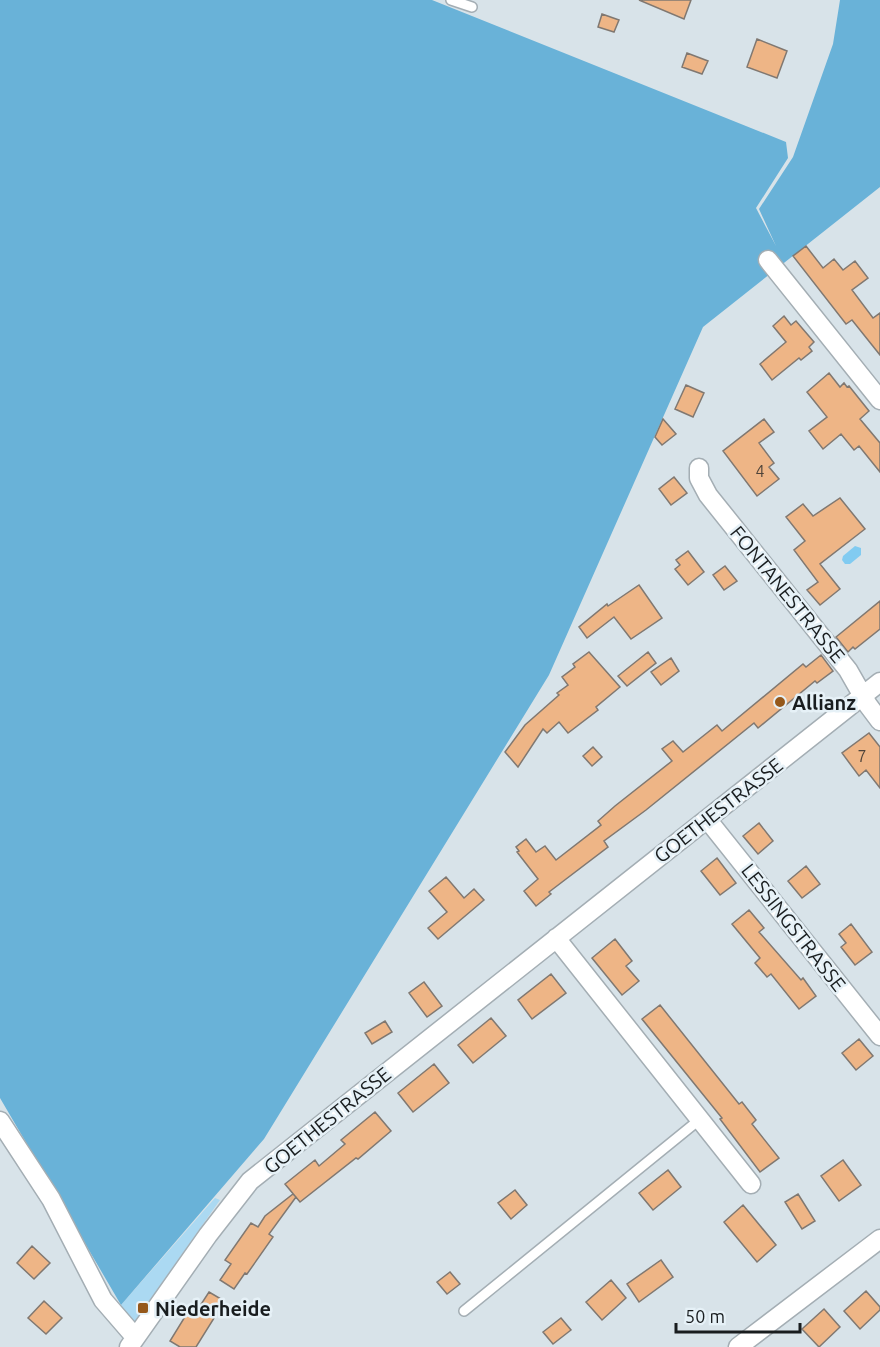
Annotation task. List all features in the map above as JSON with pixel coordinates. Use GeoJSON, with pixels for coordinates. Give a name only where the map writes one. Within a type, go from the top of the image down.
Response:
{"type":"FeatureCollection","features":[{"type":"Feature","properties":{"kind":"street"},"geometry":{"type":"LineString","coordinates":[[768,260],[880,400]]}},
{"type":"Feature","properties":{"kind":"street","name":"FONTANESTRASSE"},"geometry":{"type":"LineString","coordinates":[[699,468],[699,478],[708,495],[848,670],[880,721]]}},
{"type":"Feature","properties":{"kind":"street","name":"GOETHESTRASSE"},"geometry":{"type":"LineString","coordinates":[[0,1121],[51,1199],[103,1300],[132,1342],[208,1235],[250,1182],[880,682]]}},
{"type":"Feature","properties":{"kind":"street","name":"LESSINGSTRASSE"},"geometry":{"type":"LineString","coordinates":[[707,819],[880,1036]]}},
{"type":"Feature","properties":{"kind":"street"},"geometry":{"type":"LineString","coordinates":[[556,938],[751,1184]]}},
{"type":"Feature","properties":{"kind":"street"},"geometry":{"type":"LineString","coordinates":[[738,1347],[880,1239]]}},
{"type":"Feature","properties":{"kind":"lane"},"geometry":{"type":"LineString","coordinates":[[451,0],[472,7]]}},
{"type":"Feature","properties":{"kind":"lane"},"geometry":{"type":"LineString","coordinates":[[464,1311],[699,1120]]}},
{"type":"Feature","properties":{"kind":"shaded area"},"geometry":{"type":"Polygon","coordinates":[[[0,0],[432,0],[786,142],[788,158],[756,208],[776,246],[759,209],[793,157],[833,44],[840,0],[880,0],[880,187],[703,327],[549,675],[264,1139],[121,1305],[0,1098],[0,0]]]}},
{"type":"Feature","properties":{"kind":"shaded area"},"geometry":{"type":"Polygon","coordinates":[[[855,546],[861,548],[861,555],[850,564],[845,564],[842,560],[843,556],[855,546]]]}},
{"type":"Feature","properties":{"kind":"shaded area"},"geometry":{"type":"Polygon","coordinates":[[[215,1198],[220,1200],[133,1324],[122,1318],[121,1305],[215,1198]]]}},
{"type":"Feature","properties":{"kind":"building"},"geometry":{"type":"Polygon","coordinates":[[[639,0],[691,0],[684,19],[639,0]]]}},
{"type":"Feature","properties":{"kind":"building"},"geometry":{"type":"Polygon","coordinates":[[[602,14],[619,20],[614,32],[598,27],[602,14]]]}},
{"type":"Feature","properties":{"kind":"building"},"geometry":{"type":"Polygon","coordinates":[[[757,39],[787,51],[777,78],[747,67],[757,39]]]}},
{"type":"Feature","properties":{"kind":"building"},"geometry":{"type":"Polygon","coordinates":[[[687,53],[708,61],[702,74],[682,67],[687,53]]]}},
{"type":"Feature","properties":{"kind":"building"},"geometry":{"type":"Polygon","coordinates":[[[806,246],[823,268],[834,259],[843,270],[855,261],[868,278],[852,290],[873,318],[880,313],[880,355],[852,320],[846,324],[793,256],[806,246]]]}},
{"type":"Feature","properties":{"kind":"building"},"geometry":{"type":"Polygon","coordinates":[[[784,316],[791,325],[796,321],[814,342],[809,347],[812,351],[801,360],[799,358],[772,380],[760,364],[786,342],[773,326],[784,316]]]}},
{"type":"Feature","properties":{"kind":"building"},"geometry":{"type":"Polygon","coordinates":[[[829,373],[840,387],[844,383],[847,387],[849,386],[869,411],[860,419],[880,443],[880,472],[859,446],[854,450],[841,434],[823,449],[809,431],[827,417],[807,392],[829,373]]]}},
{"type":"Feature","properties":{"kind":"building"},"geometry":{"type":"Polygon","coordinates":[[[686,385],[704,393],[693,417],[675,409],[686,385]]]}},
{"type":"Feature","properties":{"kind":"building"},"geometry":{"type":"Polygon","coordinates":[[[663,419],[676,434],[662,445],[655,437],[663,419]]]}},
{"type":"Feature","properties":{"kind":"building"},"geometry":{"type":"Polygon","coordinates":[[[764,419],[774,432],[759,443],[774,463],[769,467],[779,479],[757,496],[723,451],[764,419]]]}},
{"type":"Feature","properties":{"kind":"building"},"geometry":{"type":"Polygon","coordinates":[[[674,477],[687,493],[671,505],[659,489],[674,477]]]}},
{"type":"Feature","properties":{"kind":"building"},"geometry":{"type":"Polygon","coordinates":[[[840,498],[865,529],[820,564],[840,589],[820,605],[807,590],[818,582],[794,550],[805,541],[786,517],[803,504],[813,516],[840,498]]]}},
{"type":"Feature","properties":{"kind":"building"},"geometry":{"type":"Polygon","coordinates":[[[688,551],[704,572],[688,585],[675,569],[680,565],[676,560],[688,551]]]}},
{"type":"Feature","properties":{"kind":"building"},"geometry":{"type":"Polygon","coordinates":[[[725,566],[737,581],[724,590],[713,575],[725,566]]]}},
{"type":"Feature","properties":{"kind":"building"},"geometry":{"type":"Polygon","coordinates":[[[639,585],[662,618],[631,639],[614,617],[587,638],[579,627],[607,604],[608,606],[639,585]]]}},
{"type":"Feature","properties":{"kind":"building"},"geometry":{"type":"Polygon","coordinates":[[[880,601],[880,629],[848,652],[836,637],[880,601]]]}},
{"type":"Feature","properties":{"kind":"building"},"geometry":{"type":"Polygon","coordinates":[[[589,652],[620,687],[596,707],[598,710],[568,733],[559,722],[547,733],[543,729],[518,767],[505,752],[525,725],[568,685],[562,677],[575,667],[573,664],[589,652]]]}},
{"type":"Feature","properties":{"kind":"building"},"geometry":{"type":"Polygon","coordinates":[[[648,652],[656,663],[627,686],[618,676],[648,652]]]}},
{"type":"Feature","properties":{"kind":"building"},"geometry":{"type":"Polygon","coordinates":[[[821,655],[833,671],[817,683],[815,681],[758,728],[754,723],[604,841],[608,847],[549,892],[551,894],[536,906],[524,891],[538,879],[517,852],[519,851],[516,847],[526,839],[536,852],[545,846],[556,860],[601,825],[598,821],[615,806],[672,761],[662,749],[673,741],[683,752],[717,725],[722,731],[803,664],[806,667],[821,655]]]}},
{"type":"Feature","properties":{"kind":"building"},"geometry":{"type":"Polygon","coordinates":[[[671,658],[679,671],[661,685],[651,672],[671,658]]]}},
{"type":"Feature","properties":{"kind":"building"},"geometry":{"type":"Polygon","coordinates":[[[869,733],[880,747],[880,788],[866,770],[859,776],[842,753],[869,733]]]}},
{"type":"Feature","properties":{"kind":"building"},"geometry":{"type":"Polygon","coordinates":[[[593,747],[602,757],[592,766],[583,756],[593,747]]]}},
{"type":"Feature","properties":{"kind":"building"},"geometry":{"type":"Polygon","coordinates":[[[759,823],[773,841],[758,854],[743,836],[759,823]]]}},
{"type":"Feature","properties":{"kind":"building"},"geometry":{"type":"Polygon","coordinates":[[[717,858],[736,883],[720,895],[701,871],[717,858]]]}},
{"type":"Feature","properties":{"kind":"building"},"geometry":{"type":"Polygon","coordinates":[[[806,866],[820,884],[802,898],[788,881],[806,866]]]}},
{"type":"Feature","properties":{"kind":"building"},"geometry":{"type":"Polygon","coordinates":[[[446,877],[464,898],[474,889],[484,900],[438,939],[428,928],[447,912],[429,891],[446,877]]]}},
{"type":"Feature","properties":{"kind":"building"},"geometry":{"type":"Polygon","coordinates":[[[749,910],[764,928],[759,932],[801,980],[803,978],[816,996],[799,1009],[771,974],[767,977],[755,963],[760,958],[732,924],[749,910]]]}},
{"type":"Feature","properties":{"kind":"building"},"geometry":{"type":"Polygon","coordinates":[[[851,924],[872,952],[855,965],[841,947],[846,943],[839,934],[851,924]]]}},
{"type":"Feature","properties":{"kind":"building"},"geometry":{"type":"Polygon","coordinates":[[[615,939],[632,961],[626,966],[639,981],[622,995],[592,958],[615,939]]]}},
{"type":"Feature","properties":{"kind":"building"},"geometry":{"type":"Polygon","coordinates":[[[551,974],[566,993],[532,1019],[518,1000],[551,974]]]}},
{"type":"Feature","properties":{"kind":"building"},"geometry":{"type":"Polygon","coordinates":[[[424,982],[442,1006],[427,1017],[409,993],[424,982]]]}},
{"type":"Feature","properties":{"kind":"building"},"geometry":{"type":"Polygon","coordinates":[[[660,1005],[739,1104],[742,1102],[756,1120],[752,1124],[779,1158],[760,1172],[720,1119],[722,1118],[642,1019],[660,1005]]]}},
{"type":"Feature","properties":{"kind":"building"},"geometry":{"type":"Polygon","coordinates":[[[491,1018],[506,1036],[473,1063],[458,1045],[491,1018]]]}},
{"type":"Feature","properties":{"kind":"building"},"geometry":{"type":"Polygon","coordinates":[[[385,1021],[392,1032],[372,1044],[365,1033],[385,1021]]]}},
{"type":"Feature","properties":{"kind":"building"},"geometry":{"type":"Polygon","coordinates":[[[859,1039],[873,1056],[856,1070],[842,1053],[859,1039]]]}},
{"type":"Feature","properties":{"kind":"building"},"geometry":{"type":"Polygon","coordinates":[[[434,1064],[449,1083],[413,1112],[398,1093],[434,1064]]]}},
{"type":"Feature","properties":{"kind":"building"},"geometry":{"type":"Polygon","coordinates":[[[375,1112],[391,1131],[300,1202],[285,1184],[315,1160],[319,1166],[345,1144],[341,1140],[375,1112]]]}},
{"type":"Feature","properties":{"kind":"building"},"geometry":{"type":"Polygon","coordinates":[[[843,1160],[861,1185],[839,1201],[821,1176],[843,1160]]]}},
{"type":"Feature","properties":{"kind":"building"},"geometry":{"type":"Polygon","coordinates":[[[668,1170],[681,1187],[653,1210],[639,1193],[668,1170]]]}},
{"type":"Feature","properties":{"kind":"building"},"geometry":{"type":"Polygon","coordinates":[[[515,1190],[527,1205],[511,1219],[498,1203],[515,1190]]]}},
{"type":"Feature","properties":{"kind":"building"},"geometry":{"type":"Polygon","coordinates":[[[293,1194],[296,1197],[269,1234],[273,1237],[247,1274],[245,1273],[234,1289],[220,1280],[231,1264],[225,1260],[251,1223],[258,1227],[265,1216],[293,1194]]]}},
{"type":"Feature","properties":{"kind":"building"},"geometry":{"type":"Polygon","coordinates":[[[798,1194],[815,1221],[802,1229],[785,1202],[798,1194]]]}},
{"type":"Feature","properties":{"kind":"building"},"geometry":{"type":"Polygon","coordinates":[[[743,1205],[776,1245],[757,1262],[724,1222],[743,1205]]]}},
{"type":"Feature","properties":{"kind":"building"},"geometry":{"type":"Polygon","coordinates":[[[32,1246],[50,1263],[34,1279],[17,1263],[32,1246]]]}},
{"type":"Feature","properties":{"kind":"building"},"geometry":{"type":"Polygon","coordinates":[[[661,1260],[673,1277],[639,1302],[627,1284],[661,1260]]]}},
{"type":"Feature","properties":{"kind":"building"},"geometry":{"type":"Polygon","coordinates":[[[450,1272],[460,1284],[447,1294],[437,1282],[450,1272]]]}},
{"type":"Feature","properties":{"kind":"building"},"geometry":{"type":"Polygon","coordinates":[[[611,1280],[626,1298],[602,1320],[586,1302],[611,1280]]]}},
{"type":"Feature","properties":{"kind":"building"},"geometry":{"type":"Polygon","coordinates":[[[866,1291],[880,1310],[860,1329],[844,1311],[866,1291]]]}},
{"type":"Feature","properties":{"kind":"building"},"geometry":{"type":"Polygon","coordinates":[[[209,1292],[221,1299],[213,1313],[216,1315],[196,1347],[180,1347],[170,1341],[194,1302],[200,1306],[209,1292]]]}},
{"type":"Feature","properties":{"kind":"building"},"geometry":{"type":"Polygon","coordinates":[[[44,1301],[62,1318],[46,1334],[28,1318],[44,1301]]]}},
{"type":"Feature","properties":{"kind":"building"},"geometry":{"type":"Polygon","coordinates":[[[824,1309],[840,1327],[819,1347],[802,1329],[824,1309]]]}},
{"type":"Feature","properties":{"kind":"building"},"geometry":{"type":"Polygon","coordinates":[[[561,1318],[571,1330],[553,1344],[543,1332],[561,1318]]]}},
{"type":"Feature","properties":{"kind":"place","name":"Allianz"},"geometry":{"type":"Point","coordinates":[780,702]}},
{"type":"Feature","properties":{"kind":"place","name":"Niederheide"},"geometry":{"type":"Point","coordinates":[143,1308]}}]}
